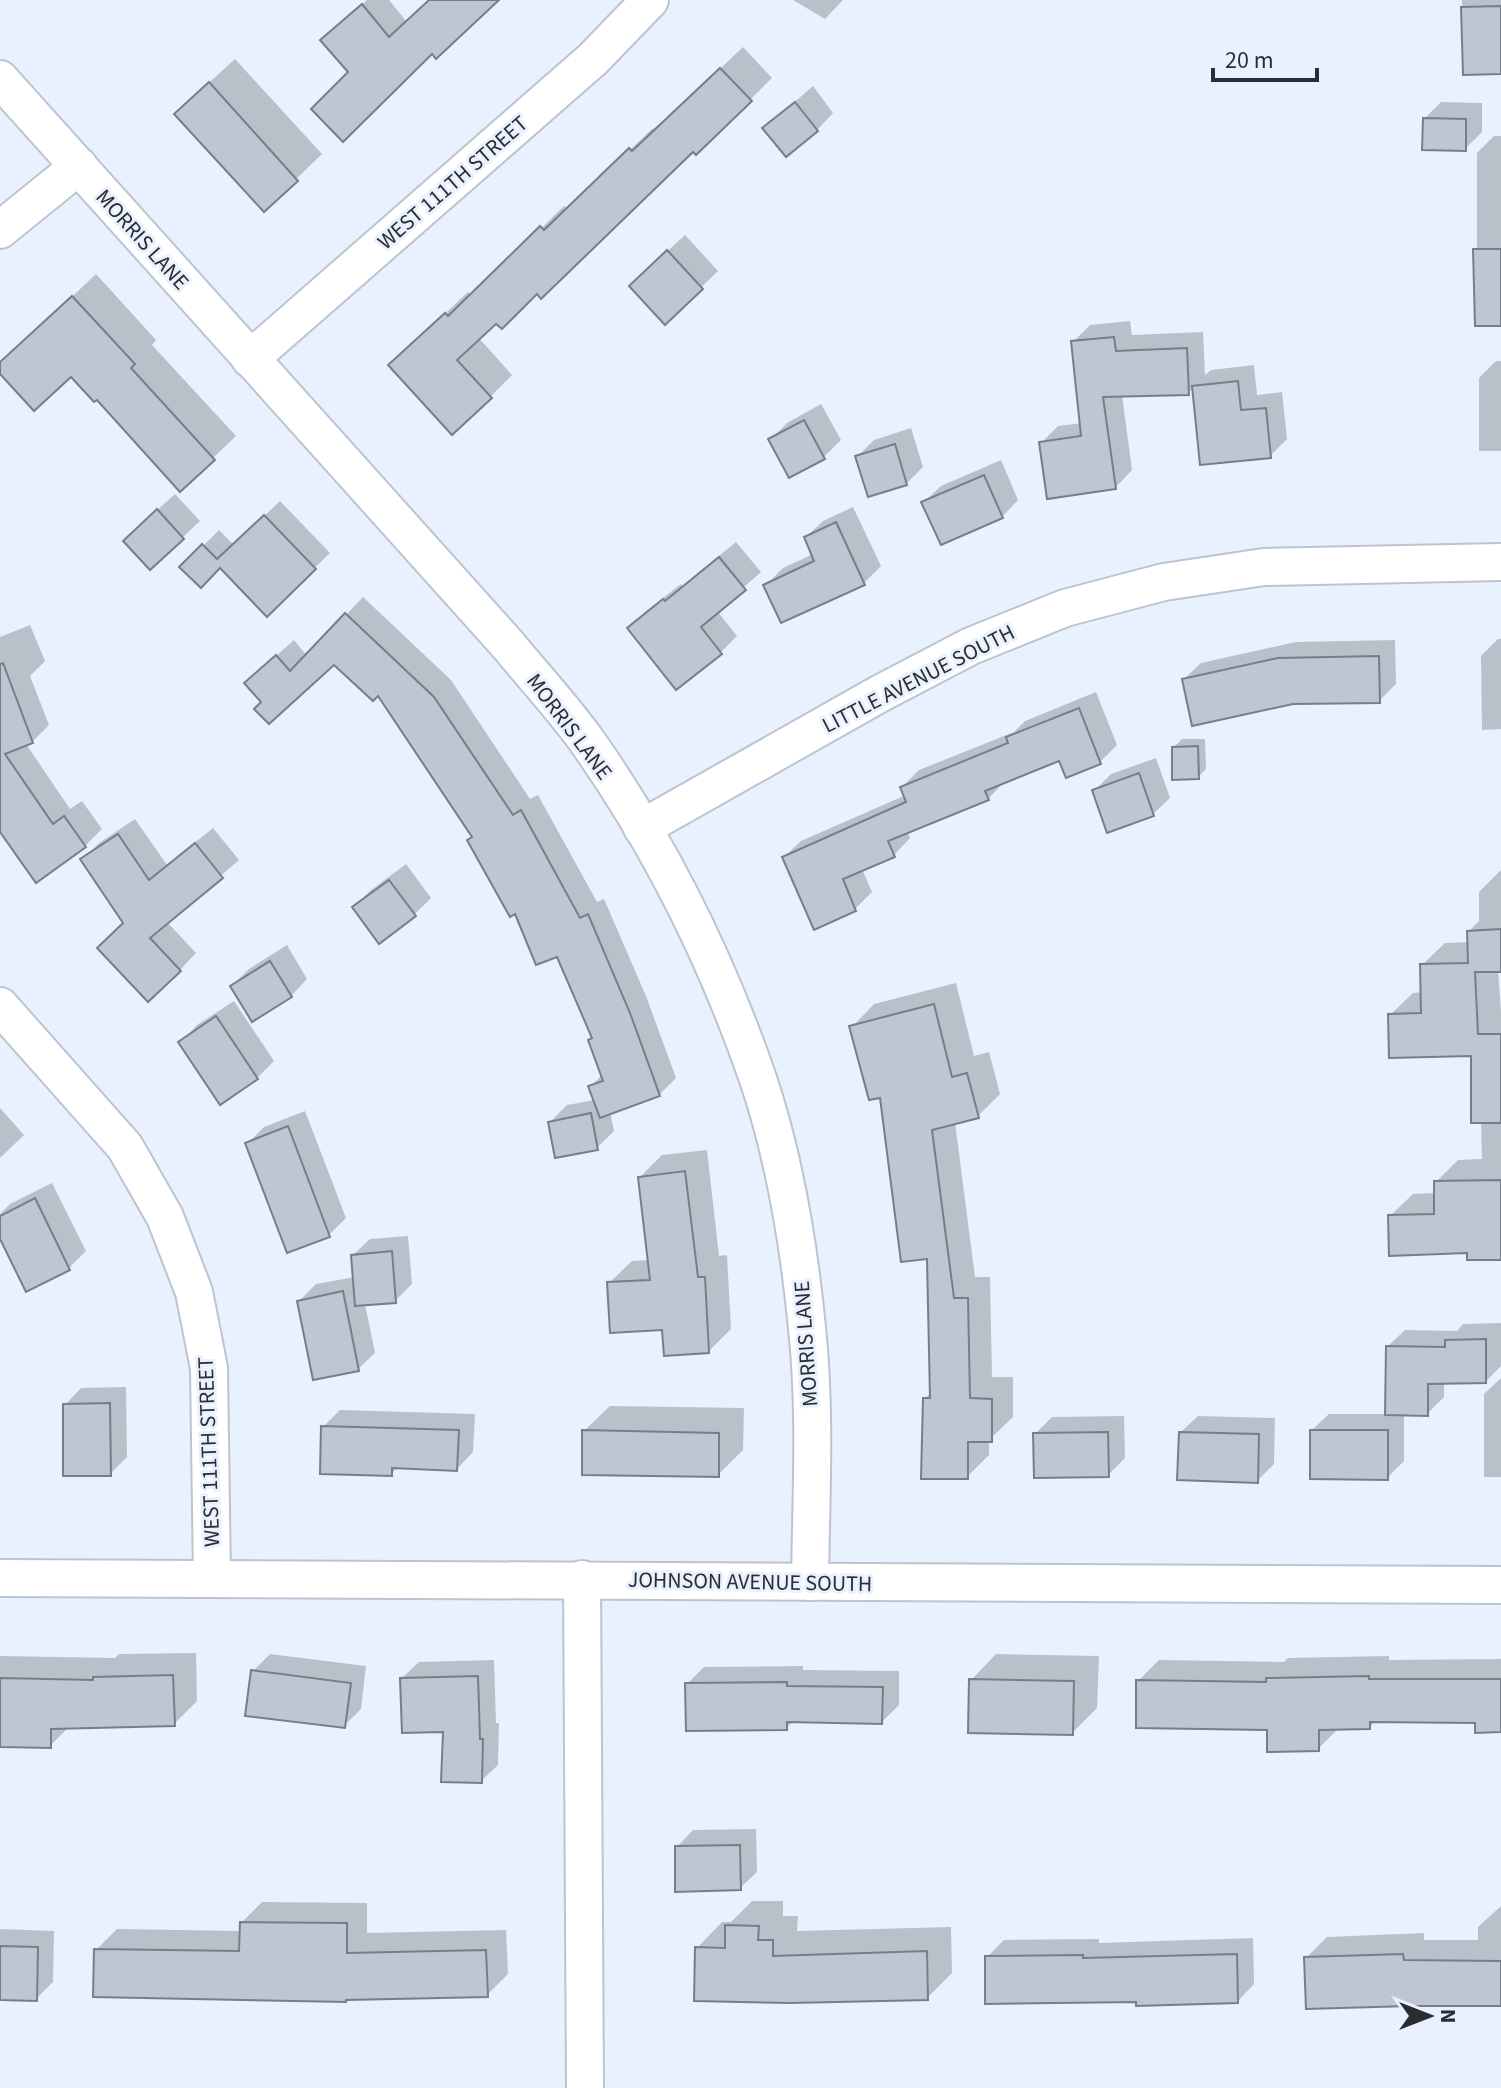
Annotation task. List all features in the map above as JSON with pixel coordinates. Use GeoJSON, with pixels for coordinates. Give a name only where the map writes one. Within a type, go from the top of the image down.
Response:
{"type":"FeatureCollection","features":[{"type":"Feature","properties":{"kind":"street","name":"WEST 111TH STREET"},"geometry":{"type":"LineString","coordinates":[[250,359],[593,59],[650,0]]}},
{"type":"Feature","properties":{"kind":"street","name":"MORRIS LANE"},"geometry":{"type":"LineString","coordinates":[[0,79],[509,646],[589,743],[657,851],[715,964],[759,1081],[790,1204],[808,1330],[812,1456],[810,1582]]}},
{"type":"Feature","properties":{"kind":"street"},"geometry":{"type":"LineString","coordinates":[[0,230],[79,166]]}},
{"type":"Feature","properties":{"kind":"street","name":"LITTLE AVENUE SOUTH"},"geometry":{"type":"LineString","coordinates":[[642,828],[881,693],[971,646],[1065,608],[1164,582],[1264,567],[1501,562]]}},
{"type":"Feature","properties":{"kind":"street","name":"WEST 111TH STREET"},"geometry":{"type":"LineString","coordinates":[[0,1006],[125,1147],[165,1217],[194,1292],[209,1368],[212,1579]]}},
{"type":"Feature","properties":{"kind":"street","name":"JOHNSON AVENUE SOUTH"},"geometry":{"type":"LineString","coordinates":[[0,1578],[1501,1585]]}},
{"type":"Feature","properties":{"kind":"street"},"geometry":{"type":"LineString","coordinates":[[582,1579],[585,2088]]}},
{"type":"Feature","properties":{"kind":"building"},"geometry":{"type":"Polygon","coordinates":[[[429,0],[499,0],[436,59],[432,54],[343,142],[311,109],[348,72],[320,40],[362,4],[389,37],[429,0]]]}},
{"type":"Feature","properties":{"kind":"building"},"geometry":{"type":"Polygon","coordinates":[[[1501,6],[1501,74],[1463,75],[1461,7],[1501,6]]]}},
{"type":"Feature","properties":{"kind":"building"},"geometry":{"type":"Polygon","coordinates":[[[720,68],[752,101],[696,155],[693,152],[541,299],[537,294],[502,329],[496,324],[457,360],[492,398],[452,435],[388,365],[445,313],[448,316],[540,226],[544,230],[629,148],[632,151],[720,68]]]}},
{"type":"Feature","properties":{"kind":"building"},"geometry":{"type":"Polygon","coordinates":[[[209,82],[298,181],[264,212],[174,114],[209,82]]]}},
{"type":"Feature","properties":{"kind":"building"},"geometry":{"type":"Polygon","coordinates":[[[795,102],[818,131],[786,157],[762,128],[795,102]]]}},
{"type":"Feature","properties":{"kind":"building"},"geometry":{"type":"Polygon","coordinates":[[[1423,118],[1466,119],[1466,151],[1422,150],[1423,118]]]}},
{"type":"Feature","properties":{"kind":"building"},"geometry":{"type":"Polygon","coordinates":[[[1473,249],[1501,249],[1501,326],[1475,326],[1473,249]]]}},
{"type":"Feature","properties":{"kind":"building"},"geometry":{"type":"Polygon","coordinates":[[[667,250],[703,289],[665,325],[629,286],[667,250]]]}},
{"type":"Feature","properties":{"kind":"building"},"geometry":{"type":"Polygon","coordinates":[[[72,296],[135,364],[131,368],[215,460],[180,492],[97,400],[94,402],[71,377],[34,411],[0,374],[0,362],[72,296]]]}},
{"type":"Feature","properties":{"kind":"building"},"geometry":{"type":"Polygon","coordinates":[[[1114,337],[1116,351],[1187,348],[1189,395],[1103,397],[1116,489],[1047,499],[1039,442],[1081,436],[1071,341],[1114,337]]]}},
{"type":"Feature","properties":{"kind":"building"},"geometry":{"type":"Polygon","coordinates":[[[1238,381],[1241,410],[1266,408],[1271,458],[1200,465],[1192,386],[1238,381]]]}},
{"type":"Feature","properties":{"kind":"building"},"geometry":{"type":"Polygon","coordinates":[[[804,420],[825,459],[789,478],[768,439],[804,420]]]}},
{"type":"Feature","properties":{"kind":"building"},"geometry":{"type":"Polygon","coordinates":[[[895,444],[907,485],[868,497],[855,456],[895,444]]]}},
{"type":"Feature","properties":{"kind":"building"},"geometry":{"type":"Polygon","coordinates":[[[984,475],[1003,518],[941,545],[921,502],[984,475]]]}},
{"type":"Feature","properties":{"kind":"building"},"geometry":{"type":"Polygon","coordinates":[[[157,509],[184,539],[150,570],[123,541],[157,509]]]}},
{"type":"Feature","properties":{"kind":"building"},"geometry":{"type":"Polygon","coordinates":[[[264,515],[316,569],[267,617],[220,568],[201,588],[179,567],[202,544],[217,559],[264,515]]]}},
{"type":"Feature","properties":{"kind":"building"},"geometry":{"type":"Polygon","coordinates":[[[836,522],[865,585],[781,623],[763,585],[814,561],[804,537],[836,522]]]}},
{"type":"Feature","properties":{"kind":"building"},"geometry":{"type":"Polygon","coordinates":[[[719,557],[746,590],[701,627],[722,654],[676,690],[627,628],[719,557]]]}},
{"type":"Feature","properties":{"kind":"building"},"geometry":{"type":"Polygon","coordinates":[[[345,613],[434,697],[513,815],[521,810],[580,918],[588,914],[630,1013],[660,1096],[600,1118],[588,1086],[603,1081],[588,1040],[592,1038],[557,957],[536,965],[515,914],[510,917],[467,840],[472,837],[378,696],[373,701],[334,665],[269,724],[254,709],[261,702],[244,683],[276,655],[290,671],[345,613]]]}},
{"type":"Feature","properties":{"kind":"building"},"geometry":{"type":"Polygon","coordinates":[[[1379,656],[1380,703],[1293,704],[1192,726],[1182,679],[1278,658],[1379,656]]]}},
{"type":"Feature","properties":{"kind":"building"},"geometry":{"type":"Polygon","coordinates":[[[3,663],[33,743],[5,754],[53,824],[64,816],[86,847],[36,883],[0,832],[0,664],[3,663]]]}},
{"type":"Feature","properties":{"kind":"building"},"geometry":{"type":"Polygon","coordinates":[[[1079,708],[1101,764],[1066,778],[1059,761],[985,791],[989,800],[888,841],[895,857],[843,879],[856,911],[814,930],[782,857],[906,802],[900,787],[1008,743],[1006,737],[1079,708]]]}},
{"type":"Feature","properties":{"kind":"building"},"geometry":{"type":"Polygon","coordinates":[[[1198,746],[1199,779],[1172,780],[1172,747],[1198,746]]]}},
{"type":"Feature","properties":{"kind":"building"},"geometry":{"type":"Polygon","coordinates":[[[1139,773],[1154,816],[1107,833],[1092,790],[1139,773]]]}},
{"type":"Feature","properties":{"kind":"building"},"geometry":{"type":"Polygon","coordinates":[[[118,834],[149,880],[195,843],[223,878],[150,938],[181,971],[148,1002],[97,948],[123,923],[80,859],[118,834]]]}},
{"type":"Feature","properties":{"kind":"building"},"geometry":{"type":"Polygon","coordinates":[[[389,880],[416,916],[379,944],[352,907],[389,880]]]}},
{"type":"Feature","properties":{"kind":"building"},"geometry":{"type":"Polygon","coordinates":[[[1501,929],[1501,972],[1475,972],[1478,1034],[1501,1034],[1501,1123],[1471,1123],[1471,1056],[1389,1058],[1388,1014],[1421,1013],[1420,964],[1468,963],[1467,931],[1501,929]]]}},
{"type":"Feature","properties":{"kind":"building"},"geometry":{"type":"Polygon","coordinates":[[[270,961],[292,997],[252,1022],[230,986],[270,961]]]}},
{"type":"Feature","properties":{"kind":"building"},"geometry":{"type":"Polygon","coordinates":[[[934,1004],[952,1077],[967,1073],[979,1118],[932,1130],[954,1298],[968,1298],[970,1398],[992,1399],[992,1442],[968,1442],[968,1479],[921,1479],[923,1398],[930,1398],[927,1259],[901,1262],[880,1098],[869,1100],[849,1026],[934,1004]]]}},
{"type":"Feature","properties":{"kind":"building"},"geometry":{"type":"Polygon","coordinates":[[[216,1016],[258,1079],[220,1105],[178,1042],[216,1016]]]}},
{"type":"Feature","properties":{"kind":"building"},"geometry":{"type":"Polygon","coordinates":[[[591,1113],[598,1150],[555,1158],[548,1122],[591,1113]]]}},
{"type":"Feature","properties":{"kind":"building"},"geometry":{"type":"Polygon","coordinates":[[[288,1126],[330,1237],[287,1253],[245,1143],[288,1126]]]}},
{"type":"Feature","properties":{"kind":"building"},"geometry":{"type":"Polygon","coordinates":[[[685,1171],[698,1277],[705,1277],[709,1353],[664,1356],[662,1330],[610,1333],[607,1282],[650,1280],[638,1177],[685,1171]]]}},
{"type":"Feature","properties":{"kind":"building"},"geometry":{"type":"Polygon","coordinates":[[[1501,1180],[1501,1260],[1467,1260],[1467,1253],[1389,1256],[1388,1215],[1434,1214],[1434,1181],[1501,1180]]]}},
{"type":"Feature","properties":{"kind":"building"},"geometry":{"type":"Polygon","coordinates":[[[35,1198],[70,1270],[26,1292],[0,1239],[0,1216],[35,1198]]]}},
{"type":"Feature","properties":{"kind":"building"},"geometry":{"type":"Polygon","coordinates":[[[392,1251],[396,1303],[355,1306],[351,1255],[392,1251]]]}},
{"type":"Feature","properties":{"kind":"building"},"geometry":{"type":"Polygon","coordinates":[[[343,1291],[359,1371],[313,1380],[297,1301],[343,1291]]]}},
{"type":"Feature","properties":{"kind":"building"},"geometry":{"type":"Polygon","coordinates":[[[1486,1339],[1486,1383],[1428,1384],[1428,1416],[1385,1415],[1386,1346],[1445,1347],[1445,1340],[1486,1339]]]}},
{"type":"Feature","properties":{"kind":"building"},"geometry":{"type":"Polygon","coordinates":[[[110,1403],[111,1476],[63,1476],[63,1404],[110,1403]]]}},
{"type":"Feature","properties":{"kind":"building"},"geometry":{"type":"Polygon","coordinates":[[[321,1426],[459,1430],[457,1471],[392,1468],[392,1476],[320,1474],[321,1426]]]}},
{"type":"Feature","properties":{"kind":"building"},"geometry":{"type":"Polygon","coordinates":[[[582,1430],[719,1433],[719,1477],[582,1475],[582,1430]]]}},
{"type":"Feature","properties":{"kind":"building"},"geometry":{"type":"Polygon","coordinates":[[[1310,1430],[1388,1430],[1388,1480],[1310,1479],[1310,1430]]]}},
{"type":"Feature","properties":{"kind":"building"},"geometry":{"type":"Polygon","coordinates":[[[1108,1432],[1109,1477],[1034,1478],[1033,1433],[1108,1432]]]}},
{"type":"Feature","properties":{"kind":"building"},"geometry":{"type":"Polygon","coordinates":[[[1179,1432],[1259,1434],[1258,1483],[1177,1480],[1179,1432]]]}},
{"type":"Feature","properties":{"kind":"building"},"geometry":{"type":"Polygon","coordinates":[[[251,1670],[351,1683],[345,1728],[245,1716],[251,1670]]]}},
{"type":"Feature","properties":{"kind":"building"},"geometry":{"type":"Polygon","coordinates":[[[173,1675],[175,1726],[51,1729],[51,1748],[0,1747],[0,1678],[93,1680],[93,1677],[173,1675]]]}},
{"type":"Feature","properties":{"kind":"building"},"geometry":{"type":"Polygon","coordinates":[[[478,1676],[480,1739],[483,1739],[482,1783],[441,1782],[443,1732],[402,1733],[400,1678],[478,1676]]]}},
{"type":"Feature","properties":{"kind":"building"},"geometry":{"type":"Polygon","coordinates":[[[1369,1676],[1369,1679],[1501,1679],[1501,1732],[1475,1733],[1475,1723],[1370,1722],[1370,1729],[1319,1730],[1319,1751],[1267,1752],[1267,1730],[1136,1728],[1136,1680],[1266,1682],[1266,1678],[1369,1676]]]}},
{"type":"Feature","properties":{"kind":"building"},"geometry":{"type":"Polygon","coordinates":[[[969,1679],[1074,1681],[1073,1735],[968,1733],[969,1679]]]}},
{"type":"Feature","properties":{"kind":"building"},"geometry":{"type":"Polygon","coordinates":[[[787,1682],[787,1686],[883,1687],[882,1724],[787,1722],[787,1730],[686,1731],[685,1683],[787,1682]]]}},
{"type":"Feature","properties":{"kind":"building"},"geometry":{"type":"Polygon","coordinates":[[[740,1845],[741,1890],[675,1892],[675,1846],[740,1845]]]}},
{"type":"Feature","properties":{"kind":"building"},"geometry":{"type":"Polygon","coordinates":[[[240,1922],[347,1923],[347,1953],[486,1950],[488,1997],[346,2002],[93,1997],[94,1949],[239,1951],[240,1922]]]}},
{"type":"Feature","properties":{"kind":"building"},"geometry":{"type":"Polygon","coordinates":[[[725,1925],[759,1926],[758,1940],[773,1940],[773,1956],[927,1951],[928,2000],[790,2003],[694,2001],[695,1947],[725,1948],[725,1925]]]}},
{"type":"Feature","properties":{"kind":"building"},"geometry":{"type":"Polygon","coordinates":[[[0,1946],[38,1947],[37,2001],[0,2000],[0,1946]]]}},
{"type":"Feature","properties":{"kind":"building"},"geometry":{"type":"Polygon","coordinates":[[[1237,1954],[1238,2003],[1136,2006],[1136,2002],[985,2004],[985,1956],[1083,1955],[1083,1958],[1237,1954]]]}},
{"type":"Feature","properties":{"kind":"building"},"geometry":{"type":"Polygon","coordinates":[[[1403,1954],[1404,1960],[1501,1961],[1501,2006],[1306,2009],[1304,1957],[1403,1954]]]}}]}
